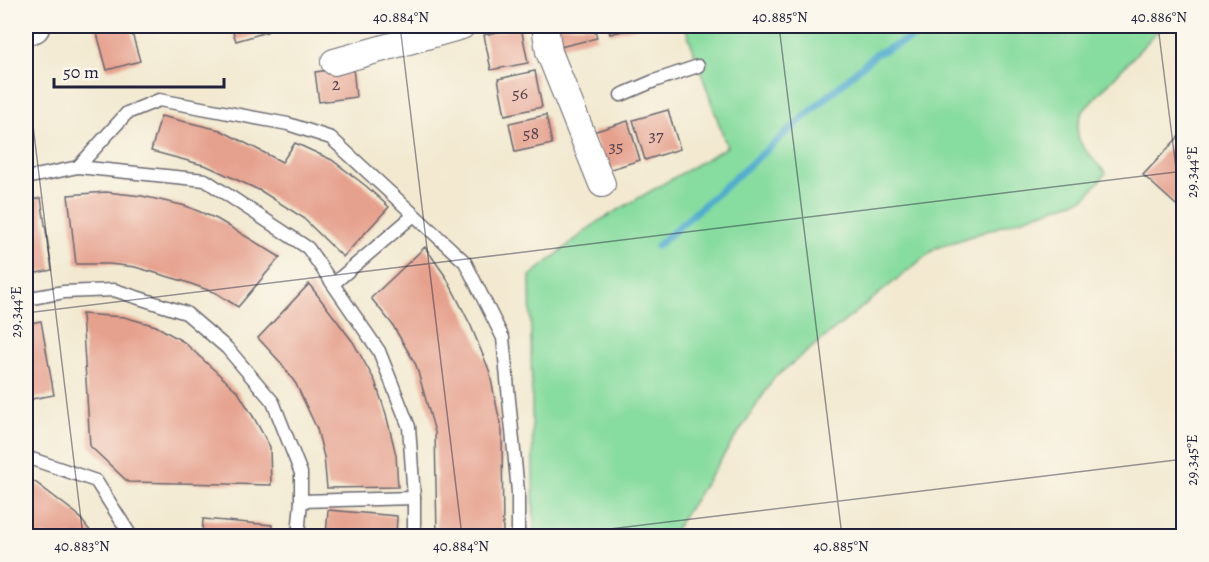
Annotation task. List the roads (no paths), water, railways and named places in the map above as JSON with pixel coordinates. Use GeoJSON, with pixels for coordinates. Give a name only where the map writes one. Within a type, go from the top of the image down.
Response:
{"type":"FeatureCollection","features":[{"type":"Feature","properties":{"kind":"street"},"geometry":{"type":"LineString","coordinates":[[26,28],[33,26]]}},
{"type":"Feature","properties":{"kind":"street"},"geometry":{"type":"LineString","coordinates":[[334,62],[462,26]]}},
{"type":"Feature","properties":{"kind":"street"},"geometry":{"type":"LineString","coordinates":[[545,26],[549,52],[602,184]]}},
{"type":"Feature","properties":{"kind":"lane"},"geometry":{"type":"LineString","coordinates":[[621,95],[698,66]]}},
{"type":"Feature","properties":{"kind":"lane"},"geometry":{"type":"LineString","coordinates":[[78,167],[127,113],[159,100],[288,124],[331,138],[465,262],[503,338],[518,492],[518,537]]}},
{"type":"Feature","properties":{"kind":"lane"},"geometry":{"type":"LineString","coordinates":[[26,178],[78,167],[205,180],[308,248],[379,351],[409,427],[414,537]]}},
{"type":"Feature","properties":{"kind":"lane"},"geometry":{"type":"LineString","coordinates":[[333,284],[414,216]]}},
{"type":"Feature","properties":{"kind":"lane"},"geometry":{"type":"LineString","coordinates":[[26,299],[64,292],[114,290],[186,313],[227,348],[273,402],[301,473],[298,537]]}},
{"type":"Feature","properties":{"kind":"lane"},"geometry":{"type":"LineString","coordinates":[[26,458],[96,481],[131,537]]}},
{"type":"Feature","properties":{"kind":"lane"},"geometry":{"type":"LineString","coordinates":[[301,501],[414,498]]}},
{"type":"Feature","properties":{"kind":"waterway"},"geometry":{"type":"LineString","coordinates":[[657,246],[876,54],[938,26]]}}]}
